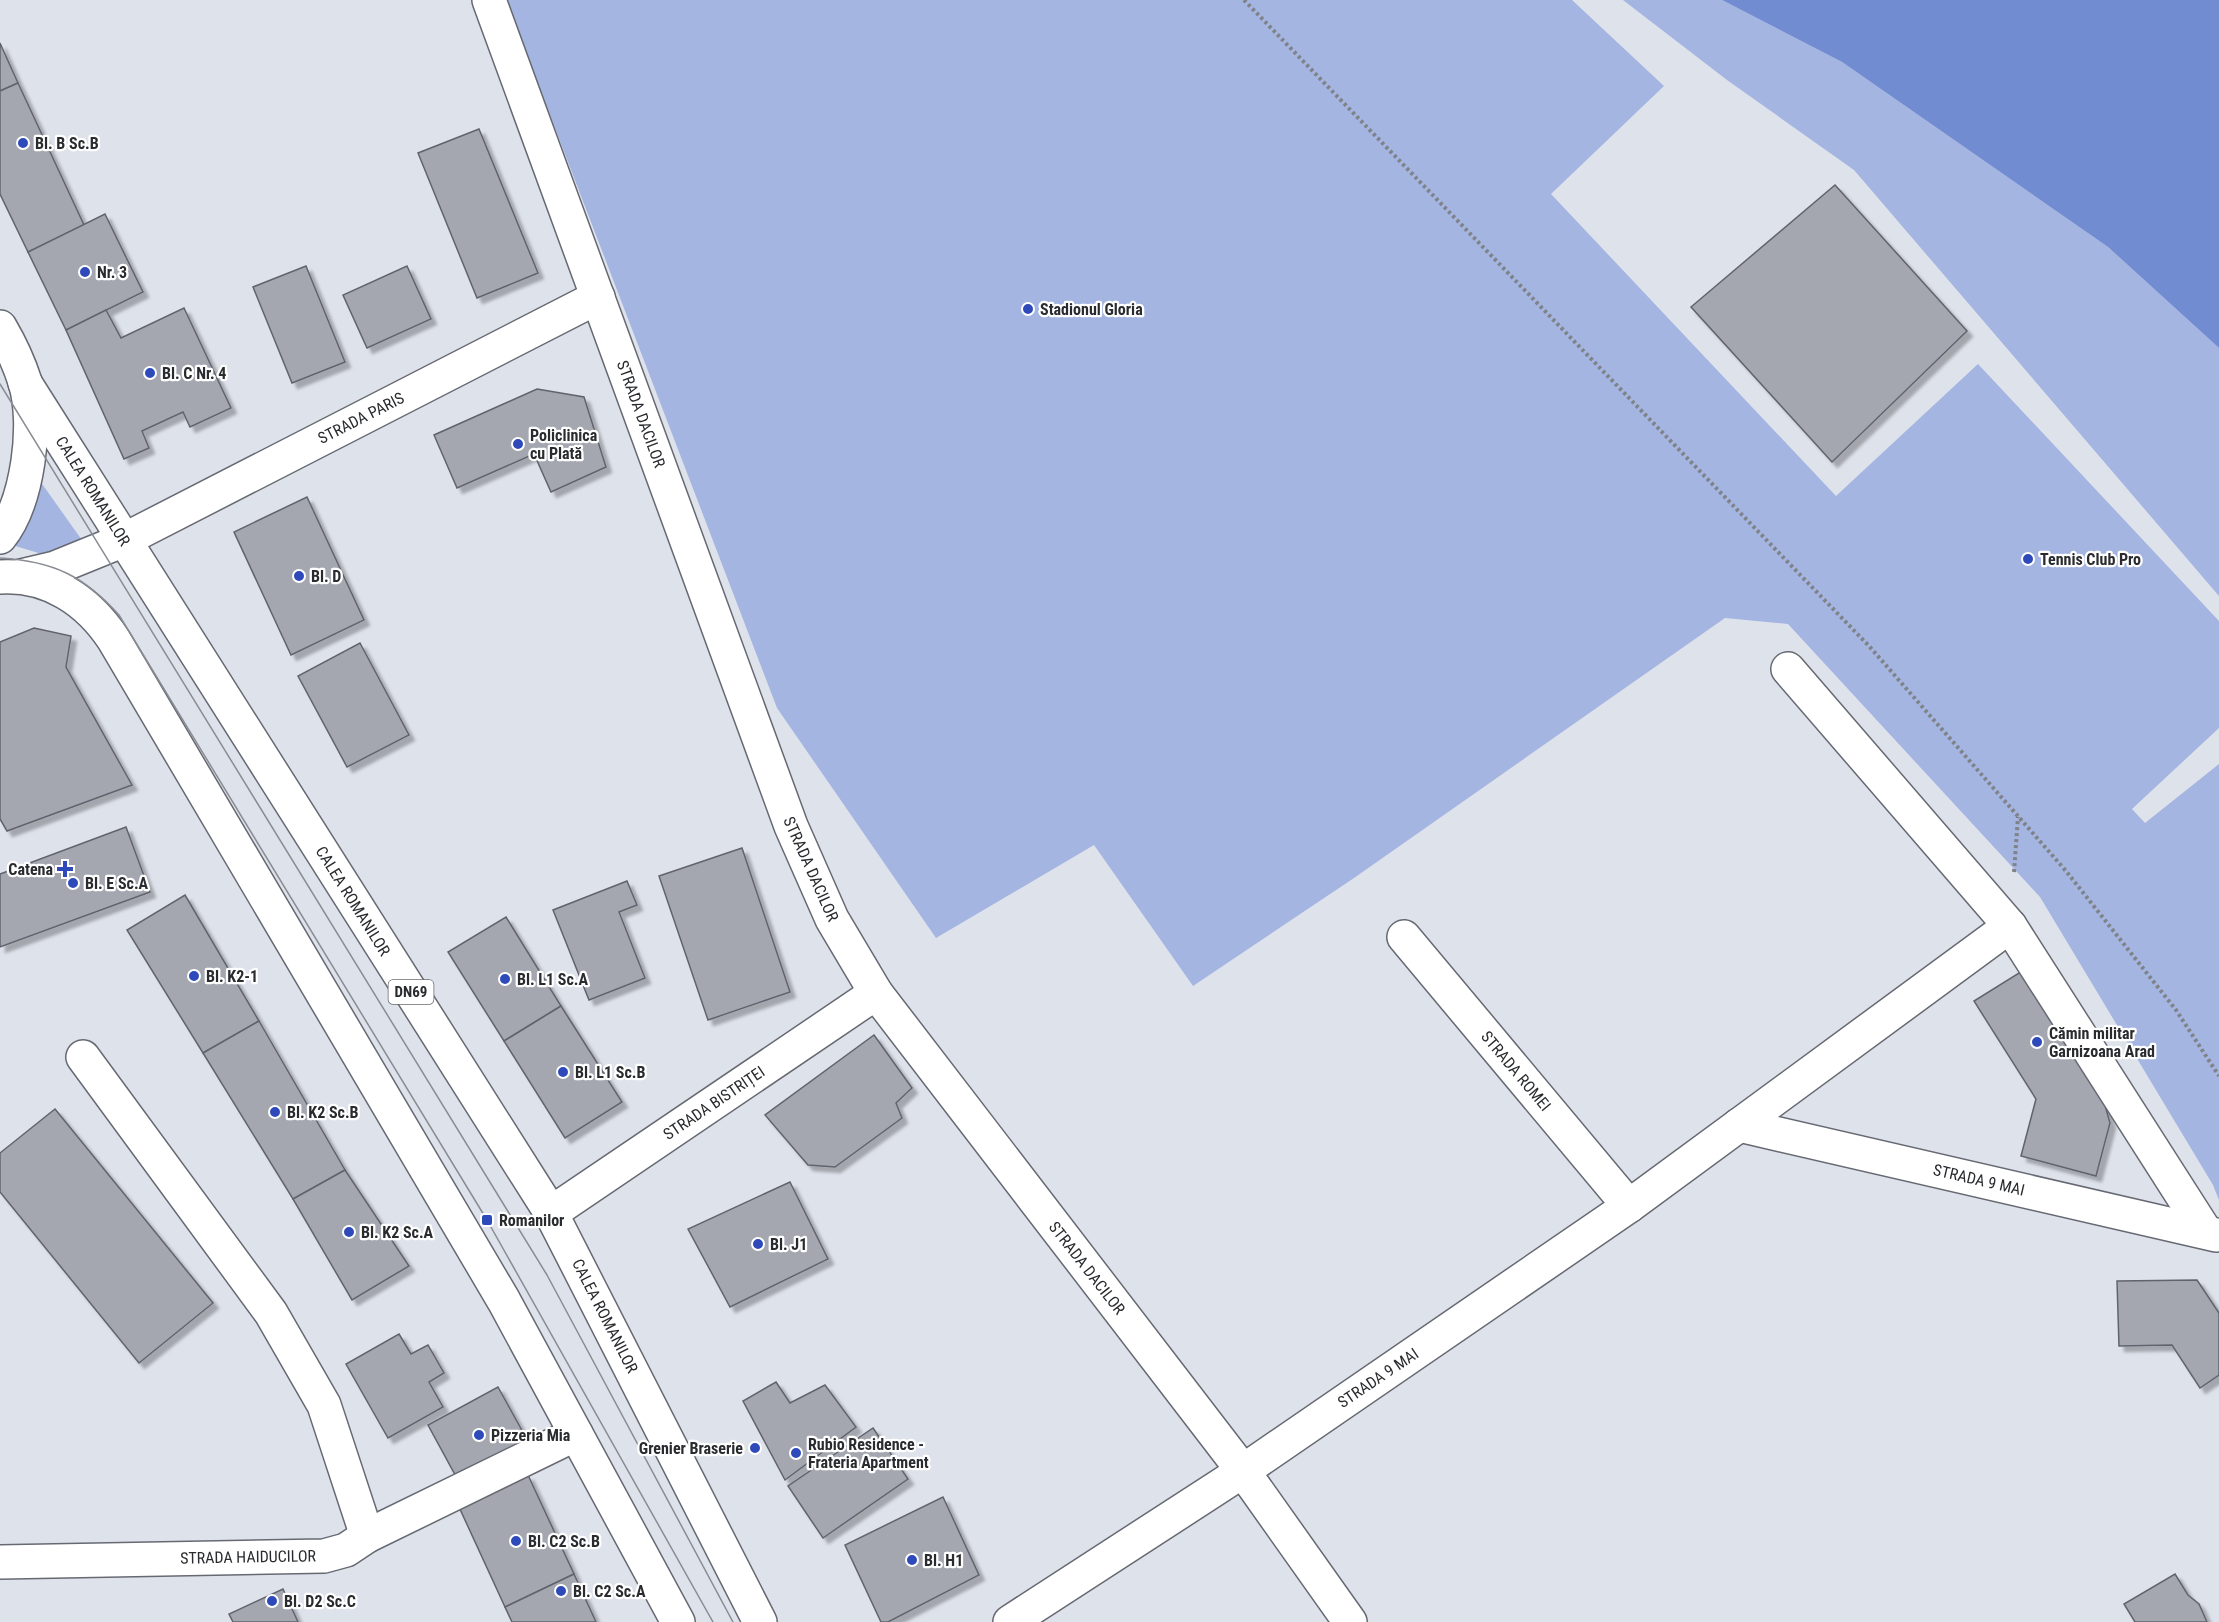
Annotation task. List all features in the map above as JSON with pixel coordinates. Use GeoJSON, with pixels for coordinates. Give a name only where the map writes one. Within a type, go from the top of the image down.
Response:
{"type":"FeatureCollection","features":[{"type":"Feature","properties":{"kind":"street","name":"STRADA DACILOR"},"geometry":{"type":"LineString","coordinates":[[489,0],[791,826],[832,919],[876,993],[1243,1471],[1350,1622]]}},
{"type":"Feature","properties":{"kind":"street","name":"STRADA PARIS"},"geometry":{"type":"LineString","coordinates":[[10,577],[55,568],[124,540],[598,297]]}},
{"type":"Feature","properties":{"kind":"street"},"geometry":{"type":"LineString","coordinates":[[0,327],[25,383],[29,453],[21,496],[0,537]]}},
{"type":"Feature","properties":{"kind":"street","name":"CALEA ROMANILOR"},"geometry":{"type":"LineString","coordinates":[[25,383],[551,1213],[760,1622]]}},
{"type":"Feature","properties":{"kind":"street"},"geometry":{"type":"LineString","coordinates":[[10,577],[42,580],[69,593],[92,612],[114,640],[504,1301],[678,1622]]}},
{"type":"Feature","properties":{"kind":"street"},"geometry":{"type":"LineString","coordinates":[[1788,669],[2010,926],[2212,1234]]}},
{"type":"Feature","properties":{"kind":"street","name":"STRADA 9 MAI"},"geometry":{"type":"LineString","coordinates":[[1010,1622],[1243,1471],[1629,1206],[2010,926]]}},
{"type":"Feature","properties":{"kind":"street","name":"STRADA ROMEI"},"geometry":{"type":"LineString","coordinates":[[1404,937],[1629,1206]]}},
{"type":"Feature","properties":{"kind":"street","name":"STRADA BISTRIȚEI"},"geometry":{"type":"LineString","coordinates":[[551,1213],[876,993]]}},
{"type":"Feature","properties":{"kind":"street"},"geometry":{"type":"LineString","coordinates":[[83,1057],[271,1313],[324,1405],[367,1536]]}},
{"type":"Feature","properties":{"kind":"street","name":"STRADA 9 MAI"},"geometry":{"type":"LineString","coordinates":[[1739,1125],[2212,1234]]}},
{"type":"Feature","properties":{"kind":"street","name":"STRADA HAIDUCILOR"},"geometry":{"type":"LineString","coordinates":[[0,1562],[324,1556],[346,1550],[367,1536],[576,1434]]}},
{"type":"Feature","properties":{"kind":"path"},"geometry":{"type":"LineString","coordinates":[[1244,0],[1869,646],[2066,872],[2176,1010],[2219,1076]]}},
{"type":"Feature","properties":{"kind":"shaded area","name":"Stadionul Gloria"},"geometry":{"type":"Polygon","coordinates":[[[506,0],[1572,0],[1664,86],[1551,194],[1836,496],[1978,364],[2219,621],[2219,728],[2132,809],[2145,823],[2219,764],[2219,1200],[2213,1185],[2040,897],[1788,624],[1725,618],[1354,878],[1193,986],[1094,845],[936,938],[777,708],[506,0]]]}},
{"type":"Feature","properties":{"kind":"shaded area"},"geometry":{"type":"Polygon","coordinates":[[[1623,0],[1722,0],[1842,62],[2108,247],[2219,348],[2219,596],[1854,170],[1727,80],[1623,0]]]}},
{"type":"Feature","properties":{"kind":"shaded area"},"geometry":{"type":"Polygon","coordinates":[[[1722,0],[2219,0],[2219,348],[2108,247],[1842,62],[1722,0]]]}},
{"type":"Feature","properties":{"kind":"shaded area"},"geometry":{"type":"Polygon","coordinates":[[[40,481],[84,543],[45,555],[12,545],[40,481]]]}},
{"type":"Feature","properties":{"kind":"building"},"geometry":{"type":"Polygon","coordinates":[[[0,43],[18,83],[0,91],[0,43]]]}},
{"type":"Feature","properties":{"kind":"building","name":"Bl. B Sc.B"},"geometry":{"type":"Polygon","coordinates":[[[18,83],[84,225],[28,252],[0,194],[0,91],[18,83]]]}},
{"type":"Feature","properties":{"kind":"building"},"geometry":{"type":"Polygon","coordinates":[[[479,129],[538,273],[477,298],[418,153],[479,129]]]}},
{"type":"Feature","properties":{"kind":"building"},"geometry":{"type":"Polygon","coordinates":[[[1835,185],[1967,331],[1832,462],[1691,307],[1835,185]]]}},
{"type":"Feature","properties":{"kind":"building","name":"Nr. 3"},"geometry":{"type":"Polygon","coordinates":[[[105,214],[143,292],[66,330],[28,252],[105,214]]]}},
{"type":"Feature","properties":{"kind":"building"},"geometry":{"type":"Polygon","coordinates":[[[306,266],[345,362],[292,383],[253,287],[306,266]]]}},
{"type":"Feature","properties":{"kind":"building"},"geometry":{"type":"Polygon","coordinates":[[[407,266],[431,319],[367,348],[343,295],[407,266]]]}},
{"type":"Feature","properties":{"kind":"building","name":"Bl. C Nr. 4"},"geometry":{"type":"Polygon","coordinates":[[[184,308],[231,408],[190,427],[183,412],[142,431],[149,448],[124,459],[66,330],[106,310],[121,338],[184,308]]]}},
{"type":"Feature","properties":{"kind":"building","name":"Policlinica cu Plată"},"geometry":{"type":"Polygon","coordinates":[[[537,389],[584,397],[606,467],[551,492],[534,454],[457,488],[434,435],[537,389]]]}},
{"type":"Feature","properties":{"kind":"building","name":"Bl. D"},"geometry":{"type":"Polygon","coordinates":[[[307,497],[364,620],[291,655],[234,532],[307,497]]]}},
{"type":"Feature","properties":{"kind":"building"},"geometry":{"type":"Polygon","coordinates":[[[34,628],[71,636],[66,667],[132,785],[7,831],[0,819],[0,642],[34,628]]]}},
{"type":"Feature","properties":{"kind":"building"},"geometry":{"type":"Polygon","coordinates":[[[360,643],[409,735],[347,767],[298,676],[360,643]]]}},
{"type":"Feature","properties":{"kind":"building","name":"Bl. E Sc.A"},"geometry":{"type":"Polygon","coordinates":[[[126,827],[150,892],[0,947],[0,874],[126,827]]]}},
{"type":"Feature","properties":{"kind":"building"},"geometry":{"type":"Polygon","coordinates":[[[742,848],[790,992],[708,1020],[659,876],[742,848]]]}},
{"type":"Feature","properties":{"kind":"building"},"geometry":{"type":"Polygon","coordinates":[[[627,881],[637,905],[619,912],[645,978],[589,1000],[553,910],[627,881]]]}},
{"type":"Feature","properties":{"kind":"building","name":"Bl. K2-1"},"geometry":{"type":"Polygon","coordinates":[[[185,895],[259,1021],[203,1053],[127,930],[185,895]]]}},
{"type":"Feature","properties":{"kind":"building","name":"Bl. L1 Sc.A"},"geometry":{"type":"Polygon","coordinates":[[[506,917],[561,1006],[504,1041],[448,952],[506,917]]]}},
{"type":"Feature","properties":{"kind":"building","name":"Cămin militar Garnizoana Arad"},"geometry":{"type":"Polygon","coordinates":[[[2027,968],[2099,1084],[2110,1123],[2096,1176],[2021,1156],[2036,1099],[1974,1001],[2027,968]]]}},
{"type":"Feature","properties":{"kind":"building","name":"Bl. L1 Sc.B"},"geometry":{"type":"Polygon","coordinates":[[[561,1006],[622,1102],[565,1138],[504,1041],[561,1006]]]}},
{"type":"Feature","properties":{"kind":"building","name":"Bl. K2 Sc.B"},"geometry":{"type":"Polygon","coordinates":[[[259,1021],[345,1170],[293,1199],[203,1053],[259,1021]]]}},
{"type":"Feature","properties":{"kind":"building"},"geometry":{"type":"Polygon","coordinates":[[[874,1035],[912,1088],[896,1103],[902,1118],[835,1167],[808,1165],[765,1115],[874,1035]]]}},
{"type":"Feature","properties":{"kind":"building"},"geometry":{"type":"Polygon","coordinates":[[[55,1109],[213,1303],[139,1363],[0,1192],[0,1153],[55,1109]]]}},
{"type":"Feature","properties":{"kind":"building","name":"Bl. K2 Sc.A"},"geometry":{"type":"Polygon","coordinates":[[[345,1170],[409,1266],[352,1300],[293,1199],[345,1170]]]}},
{"type":"Feature","properties":{"kind":"building","name":"Bl. J1"},"geometry":{"type":"Polygon","coordinates":[[[790,1182],[828,1259],[730,1307],[688,1229],[790,1182]]]}},
{"type":"Feature","properties":{"kind":"building"},"geometry":{"type":"Polygon","coordinates":[[[2197,1280],[2219,1313],[2219,1375],[2200,1388],[2172,1345],[2119,1346],[2117,1281],[2197,1280]]]}},
{"type":"Feature","properties":{"kind":"building"},"geometry":{"type":"Polygon","coordinates":[[[399,1334],[411,1354],[428,1345],[444,1373],[429,1382],[443,1407],[388,1438],[346,1364],[399,1334]]]}},
{"type":"Feature","properties":{"kind":"building","name":"Rubio Residence - Frateria Apartment"},"geometry":{"type":"Polygon","coordinates":[[[776,1382],[790,1403],[825,1385],[856,1427],[785,1480],[743,1401],[776,1382]]]}},
{"type":"Feature","properties":{"kind":"building","name":"Pizzeria Mia"},"geometry":{"type":"Polygon","coordinates":[[[498,1387],[530,1445],[459,1482],[428,1425],[498,1387]]]}},
{"type":"Feature","properties":{"kind":"building"},"geometry":{"type":"Polygon","coordinates":[[[873,1428],[908,1479],[823,1538],[788,1486],[873,1428]]]}},
{"type":"Feature","properties":{"kind":"building","name":"Bl. C2 Sc.B"},"geometry":{"type":"Polygon","coordinates":[[[528,1475],[574,1574],[505,1607],[459,1507],[528,1475]]]}},
{"type":"Feature","properties":{"kind":"building","name":"Bl. H1"},"geometry":{"type":"Polygon","coordinates":[[[943,1497],[979,1575],[888,1622],[881,1622],[845,1545],[943,1497]]]}},
{"type":"Feature","properties":{"kind":"building","name":"Bl. C2 Sc.A"},"geometry":{"type":"Polygon","coordinates":[[[574,1574],[596,1622],[512,1622],[505,1607],[574,1574]]]}},
{"type":"Feature","properties":{"kind":"building"},"geometry":{"type":"Polygon","coordinates":[[[2175,1574],[2188,1595],[2199,1604],[2207,1622],[2135,1622],[2124,1604],[2175,1574]]]}},
{"type":"Feature","properties":{"kind":"building","name":"Bl. D2 Sc.C"},"geometry":{"type":"Polygon","coordinates":[[[283,1589],[298,1622],[233,1622],[229,1614],[283,1589]]]}},
{"type":"Feature","properties":{"kind":"tram line"},"geometry":{"type":"LineString","coordinates":[[0,384],[547,1275],[733,1622]]}},
{"type":"Feature","properties":{"kind":"tram line"},"geometry":{"type":"LineString","coordinates":[[0,558],[36,563],[66,573],[93,590],[119,615],[487,1220],[713,1622]]}},
{"type":"Feature","properties":{"kind":"place","name":"Bl. B Sc.B"},"geometry":{"type":"Point","coordinates":[23,143]}},
{"type":"Feature","properties":{"kind":"place","name":"Nr. 3"},"geometry":{"type":"Point","coordinates":[85,272]}},
{"type":"Feature","properties":{"kind":"place","name":"Stadionul Gloria"},"geometry":{"type":"Point","coordinates":[1028,309]}},
{"type":"Feature","properties":{"kind":"place","name":"Bl. C Nr. 4"},"geometry":{"type":"Point","coordinates":[150,373]}},
{"type":"Feature","properties":{"kind":"place","name":"Policlinica cu Plată"},"geometry":{"type":"Point","coordinates":[518,444]}},
{"type":"Feature","properties":{"kind":"place","name":"Tennis Club Pro"},"geometry":{"type":"Point","coordinates":[2028,559]}},
{"type":"Feature","properties":{"kind":"place","name":"Bl. D"},"geometry":{"type":"Point","coordinates":[299,576]}},
{"type":"Feature","properties":{"kind":"place","name":"Catena"},"geometry":{"type":"Point","coordinates":[65,869]}},
{"type":"Feature","properties":{"kind":"place","name":"Bl. E Sc.A"},"geometry":{"type":"Point","coordinates":[73,883]}},
{"type":"Feature","properties":{"kind":"place","name":"Bl. K2-1"},"geometry":{"type":"Point","coordinates":[194,976]}},
{"type":"Feature","properties":{"kind":"place","name":"Bl. L1 Sc.A"},"geometry":{"type":"Point","coordinates":[505,979]}},
{"type":"Feature","properties":{"kind":"place","name":"Cămin militar Garnizoana Arad"},"geometry":{"type":"Point","coordinates":[2037,1042]}},
{"type":"Feature","properties":{"kind":"place","name":"Bl. L1 Sc.B"},"geometry":{"type":"Point","coordinates":[563,1072]}},
{"type":"Feature","properties":{"kind":"place","name":"Bl. K2 Sc.B"},"geometry":{"type":"Point","coordinates":[275,1112]}},
{"type":"Feature","properties":{"kind":"place","name":"Romanilor"},"geometry":{"type":"Point","coordinates":[487,1220]}},
{"type":"Feature","properties":{"kind":"place","name":"Bl. K2 Sc.A"},"geometry":{"type":"Point","coordinates":[349,1232]}},
{"type":"Feature","properties":{"kind":"place","name":"Bl. J1"},"geometry":{"type":"Point","coordinates":[758,1244]}},
{"type":"Feature","properties":{"kind":"place","name":"Pizzeria Mia"},"geometry":{"type":"Point","coordinates":[479,1435]}},
{"type":"Feature","properties":{"kind":"place","name":"Grenier Braserie"},"geometry":{"type":"Point","coordinates":[755,1448]}},
{"type":"Feature","properties":{"kind":"place","name":"Rubio Residence - Frateria Apartment"},"geometry":{"type":"Point","coordinates":[796,1453]}},
{"type":"Feature","properties":{"kind":"place","name":"Bl. C2 Sc.B"},"geometry":{"type":"Point","coordinates":[516,1541]}},
{"type":"Feature","properties":{"kind":"place","name":"Bl. H1"},"geometry":{"type":"Point","coordinates":[912,1560]}},
{"type":"Feature","properties":{"kind":"place","name":"Bl. C2 Sc.A"},"geometry":{"type":"Point","coordinates":[561,1591]}},
{"type":"Feature","properties":{"kind":"place","name":"Bl. D2 Sc.C"},"geometry":{"type":"Point","coordinates":[272,1601]}}]}
